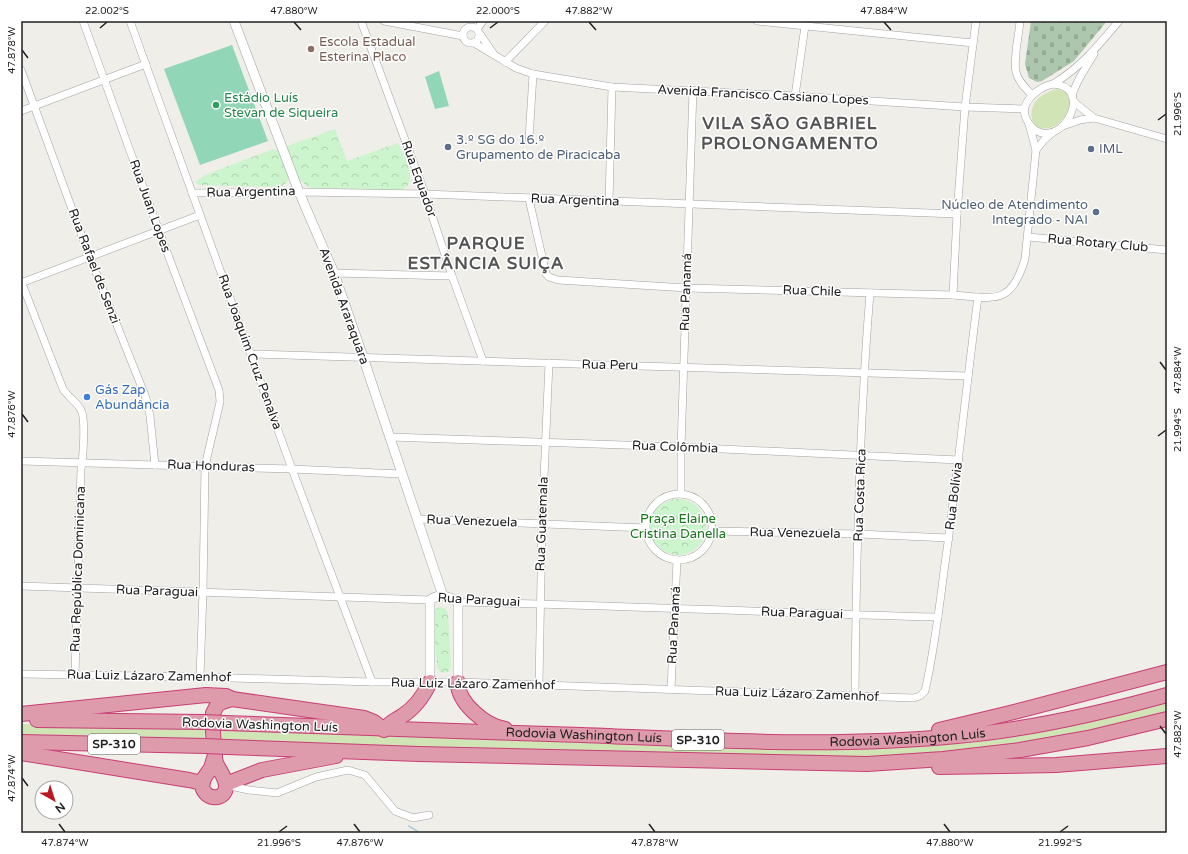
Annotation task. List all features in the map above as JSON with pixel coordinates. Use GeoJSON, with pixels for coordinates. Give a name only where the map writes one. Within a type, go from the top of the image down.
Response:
{"type":"FeatureCollection","features":[{"type":"Feature","properties":{"kind":"highway"},"geometry":{"type":"LineString","coordinates":[[854,742],[930,732],[961,726],[1167,672]]}},
{"type":"Feature","properties":{"kind":"highway"},"geometry":{"type":"LineString","coordinates":[[21,714],[190,695],[206,695],[226,696],[232,699],[364,718],[374,722],[384,730],[391,722],[401,717],[414,706],[430,682]]}},
{"type":"Feature","properties":{"kind":"highway"},"geometry":{"type":"LineString","coordinates":[[458,682],[458,689],[462,698],[490,724],[501,728],[541,734]]}},
{"type":"Feature","properties":{"kind":"highway"},"geometry":{"type":"LineString","coordinates":[[190,695],[203,701],[208,706],[211,768],[202,784],[205,794],[212,798],[224,793],[226,785],[211,751]]}},
{"type":"Feature","properties":{"kind":"highway","name":"Rodovia Washington Luís"},"geometry":{"type":"LineString","coordinates":[[21,720],[209,717],[225,723],[384,730],[727,741],[854,742],[958,736],[1035,726],[1098,713],[1167,695]]}},
{"type":"Feature","properties":{"kind":"highway"},"geometry":{"type":"LineString","coordinates":[[209,717],[221,702],[232,699]]}},
{"type":"Feature","properties":{"kind":"highway","name":"Rodovia Washington Luís"},"geometry":{"type":"LineString","coordinates":[[21,742],[211,751],[227,747],[419,754],[867,764],[943,759],[1020,750],[1088,738],[1167,719]]}},
{"type":"Feature","properties":{"kind":"highway"},"geometry":{"type":"LineString","coordinates":[[21,753],[189,780],[202,784]]}},
{"type":"Feature","properties":{"kind":"highway"},"geometry":{"type":"LineString","coordinates":[[226,785],[262,770],[337,756],[419,754]]}},
{"type":"Feature","properties":{"kind":"highway"},"geometry":{"type":"LineString","coordinates":[[867,764],[946,768],[1056,765],[1167,756]]}},
{"type":"Feature","properties":{"kind":"street","name":"Rua Juan Lopes"},"geometry":{"type":"LineString","coordinates":[[83,21],[159,231],[219,390],[220,402],[205,466]]}},
{"type":"Feature","properties":{"kind":"street","name":"Rua Joaquim Cruz Penalva"},"geometry":{"type":"LineString","coordinates":[[130,21],[292,468],[372,682]]}},
{"type":"Feature","properties":{"kind":"street","name":"Avenida Araraquara"},"geometry":{"type":"LineString","coordinates":[[234,21],[299,192],[334,273],[443,596]]}},
{"type":"Feature","properties":{"kind":"street","name":"Rua Equador"},"geometry":{"type":"LineString","coordinates":[[361,21],[425,194],[452,276],[483,360]]}},
{"type":"Feature","properties":{"kind":"street"},"geometry":{"type":"LineString","coordinates":[[384,21],[463,36],[466,41],[471,44],[478,40],[476,30],[483,21]]}},
{"type":"Feature","properties":{"kind":"street"},"geometry":{"type":"LineString","coordinates":[[467,21],[476,30],[494,55]]}},
{"type":"Feature","properties":{"kind":"street"},"geometry":{"type":"LineString","coordinates":[[505,62],[545,21]]}},
{"type":"Feature","properties":{"kind":"street"},"geometry":{"type":"LineString","coordinates":[[757,21],[974,43]]}},
{"type":"Feature","properties":{"kind":"street"},"geometry":{"type":"LineString","coordinates":[[953,295],[957,214],[966,107],[976,21]]}},
{"type":"Feature","properties":{"kind":"street"},"geometry":{"type":"LineString","coordinates":[[1020,21],[1016,72],[1019,80],[1032,95]]}},
{"type":"Feature","properties":{"kind":"street"},"geometry":{"type":"LineString","coordinates":[[1062,126],[1073,109],[1074,87],[1079,77],[1097,48],[1119,21]]}},
{"type":"Feature","properties":{"kind":"street"},"geometry":{"type":"LineString","coordinates":[[795,96],[805,26]]}},
{"type":"Feature","properties":{"kind":"street"},"geometry":{"type":"LineString","coordinates":[[463,36],[466,29],[476,30]]}},
{"type":"Feature","properties":{"kind":"street","name":"Avenida Francisco Cassiano Lopes"},"geometry":{"type":"LineString","coordinates":[[474,43],[516,68],[533,74],[612,87],[693,90],[966,107],[1024,109]]}},
{"type":"Feature","properties":{"kind":"street"},"geometry":{"type":"LineString","coordinates":[[1036,150],[1024,109],[1025,106],[1032,95],[1071,72],[1097,48]]}},
{"type":"Feature","properties":{"kind":"street"},"geometry":{"type":"LineString","coordinates":[[21,110],[146,64]]}},
{"type":"Feature","properties":{"kind":"street","name":"Rua Rafael de Senzi"},"geometry":{"type":"LineString","coordinates":[[21,70],[90,257],[146,398],[150,416],[155,464]]}},
{"type":"Feature","properties":{"kind":"street"},"geometry":{"type":"LineString","coordinates":[[529,140],[533,74]]}},
{"type":"Feature","properties":{"kind":"street"},"geometry":{"type":"LineString","coordinates":[[1053,84],[1064,87],[1073,99],[1094,118]]}},
{"type":"Feature","properties":{"kind":"street"},"geometry":{"type":"LineString","coordinates":[[609,201],[612,87]]}},
{"type":"Feature","properties":{"kind":"street","name":"Rua Panamá"},"geometry":{"type":"LineString","coordinates":[[681,494],[683,367],[693,90]]}},
{"type":"Feature","properties":{"kind":"street"},"geometry":{"type":"LineString","coordinates":[[1036,150],[1044,140],[1062,126],[1080,120],[1094,118],[1167,139]]}},
{"type":"Feature","properties":{"kind":"street"},"geometry":{"type":"LineString","coordinates":[[1029,124],[1036,131],[1047,133],[1053,132]]}},
{"type":"Feature","properties":{"kind":"street","name":"Rua Chile"},"geometry":{"type":"LineString","coordinates":[[529,199],[546,274],[549,277],[558,280],[687,288],[953,295],[993,298],[1008,291],[1015,284],[1020,276],[1025,259],[1036,150]]}},
{"type":"Feature","properties":{"kind":"street","name":"Rua Argentina"},"geometry":{"type":"LineString","coordinates":[[192,193],[299,192],[425,194],[957,214]]}},
{"type":"Feature","properties":{"kind":"street"},"geometry":{"type":"LineString","coordinates":[[21,282],[200,215]]}},
{"type":"Feature","properties":{"kind":"street","name":"Rua Rotary Club"},"geometry":{"type":"LineString","coordinates":[[1028,237],[1167,250]]}},
{"type":"Feature","properties":{"kind":"street"},"geometry":{"type":"LineString","coordinates":[[334,273],[452,276]]}},
{"type":"Feature","properties":{"kind":"street","name":"Rua República Dominicana"},"geometry":{"type":"LineString","coordinates":[[21,282],[63,389],[82,411],[83,418],[75,675]]}},
{"type":"Feature","properties":{"kind":"street","name":"Rua Costa Rica"},"geometry":{"type":"LineString","coordinates":[[855,696],[855,615],[863,374],[870,293]]}},
{"type":"Feature","properties":{"kind":"street","name":"Rua Bolívia"},"geometry":{"type":"LineString","coordinates":[[924,694],[938,617],[949,538],[978,297]]}},
{"type":"Feature","properties":{"kind":"street","name":"Rua Peru"},"geometry":{"type":"LineString","coordinates":[[251,354],[483,360],[863,374],[968,376]]}},
{"type":"Feature","properties":{"kind":"street","name":"Rua Guatemala"},"geometry":{"type":"LineString","coordinates":[[539,684],[544,443],[549,363]]}},
{"type":"Feature","properties":{"kind":"street","name":"Rua Colômbia"},"geometry":{"type":"LineString","coordinates":[[390,437],[681,447],[959,460]]}},
{"type":"Feature","properties":{"kind":"street","name":"Rua Honduras"},"geometry":{"type":"LineString","coordinates":[[21,461],[292,468],[402,474]]}},
{"type":"Feature","properties":{"kind":"street"},"geometry":{"type":"LineString","coordinates":[[200,677],[205,466]]}},
{"type":"Feature","properties":{"kind":"street"},"geometry":{"type":"LineString","coordinates":[[681,494],[695,499],[707,509],[711,519],[712,531],[704,548],[697,555],[687,559],[677,560],[667,558],[658,553],[651,545],[646,528],[648,515],[654,506],[661,500],[670,496],[681,494]]}},
{"type":"Feature","properties":{"kind":"street","name":"Rua Venezuela"},"geometry":{"type":"LineString","coordinates":[[418,519],[646,528]]}},
{"type":"Feature","properties":{"kind":"street","name":"Rua Venezuela"},"geometry":{"type":"LineString","coordinates":[[712,531],[858,534],[949,538]]}},
{"type":"Feature","properties":{"kind":"street","name":"Rua Panamá"},"geometry":{"type":"LineString","coordinates":[[671,689],[677,560]]}},
{"type":"Feature","properties":{"kind":"street","name":"Rua Paraguai"},"geometry":{"type":"LineString","coordinates":[[21,586],[430,600],[435,596],[443,596],[452,598],[458,602],[540,603],[675,609],[938,617]]}},
{"type":"Feature","properties":{"kind":"street"},"geometry":{"type":"LineString","coordinates":[[430,600],[430,682]]}},
{"type":"Feature","properties":{"kind":"street"},"geometry":{"type":"LineString","coordinates":[[458,602],[458,682]]}},
{"type":"Feature","properties":{"kind":"street","name":"Rua Luiz Lázaro Zamenhof"},"geometry":{"type":"LineString","coordinates":[[21,674],[372,682],[539,684],[913,698],[924,694]]}},
{"type":"Feature","properties":{"kind":"street"},"geometry":{"type":"LineString","coordinates":[[226,785],[277,793],[316,776],[348,770],[365,775],[395,811],[413,818],[429,815]]}},
{"type":"Feature","properties":{"kind":"green space"},"geometry":{"type":"Polygon","coordinates":[[[1031,21],[1107,21],[1074,61],[1042,81],[1037,82],[1029,78],[1025,64],[1031,21]]]}},
{"type":"Feature","properties":{"kind":"green space","name":"Estádio Luís Stevan de Siqueira"},"geometry":{"type":"Polygon","coordinates":[[[232,45],[268,141],[200,165],[164,69],[232,45]]]}},
{"type":"Feature","properties":{"kind":"green space"},"geometry":{"type":"Polygon","coordinates":[[[439,71],[449,106],[435,109],[425,77],[439,71]]]}},
{"type":"Feature","properties":{"kind":"green space"},"geometry":{"type":"Polygon","coordinates":[[[1056,89],[1065,92],[1069,98],[1070,105],[1067,112],[1056,125],[1049,128],[1041,128],[1034,124],[1032,117],[1033,105],[1042,96],[1056,89]]]}},
{"type":"Feature","properties":{"kind":"green space"},"geometry":{"type":"Polygon","coordinates":[[[335,129],[347,161],[398,143],[409,169],[410,182],[407,187],[401,190],[312,188],[307,186],[299,179],[287,146],[335,129]]]}},
{"type":"Feature","properties":{"kind":"green space"},"geometry":{"type":"Polygon","coordinates":[[[273,149],[279,151],[289,177],[287,182],[281,187],[199,185],[195,182],[205,175],[273,149]]]}},
{"type":"Feature","properties":{"kind":"green space","name":"Praça Elaine Cristina Danella"},"geometry":{"type":"Polygon","coordinates":[[[678,499],[689,501],[698,507],[704,516],[706,527],[704,538],[698,547],[689,553],[678,555],[667,553],[658,547],[652,538],[650,527],[652,516],[658,507],[667,501],[678,499]]]}},
{"type":"Feature","properties":{"kind":"green space"},"geometry":{"type":"Polygon","coordinates":[[[441,607],[446,609],[448,614],[451,666],[449,671],[444,673],[439,671],[437,668],[433,613],[436,608],[441,607]]]}},
{"type":"Feature","properties":{"kind":"green space"},"geometry":{"type":"Polygon","coordinates":[[[1167,701],[1167,715],[1119,727],[988,750],[856,759],[221,744],[222,729],[897,744],[1167,701]]]}},
{"type":"Feature","properties":{"kind":"green space"},"geometry":{"type":"Polygon","coordinates":[[[21,724],[205,729],[204,743],[21,738],[21,724]]]}},
{"type":"Feature","properties":{"kind":"waterway"},"geometry":{"type":"LineString","coordinates":[[409,826],[420,833]]}},
{"type":"Feature","properties":{"kind":"place","name":"Escola Estadual Esterina Placo"},"geometry":{"type":"Point","coordinates":[311,49]}},
{"type":"Feature","properties":{"kind":"place","name":"Estádio Luís Stevan de Siqueira"},"geometry":{"type":"Point","coordinates":[216,105]}},
{"type":"Feature","properties":{"kind":"place","name":"3.º SG do 16.º Grupamento de Piracicaba"},"geometry":{"type":"Point","coordinates":[448,147]}},
{"type":"Feature","properties":{"kind":"place","name":"IML"},"geometry":{"type":"Point","coordinates":[1091,149]}},
{"type":"Feature","properties":{"kind":"place","name":"Núcleo de Atendimento Integrado - NAI"},"geometry":{"type":"Point","coordinates":[1096,212]}},
{"type":"Feature","properties":{"kind":"place","name":"Gás Zap Abundância"},"geometry":{"type":"Point","coordinates":[87,397]}},
{"type":"Feature","properties":{"kind":"district","name":"VILA SÃO GABRIEL PROLONGAMENTO"},"geometry":{"type":"Point","coordinates":[790,133]}},
{"type":"Feature","properties":{"kind":"district","name":"PARQUE ESTÂNCIA SUIÇA"},"geometry":{"type":"Point","coordinates":[486,253]}}]}
